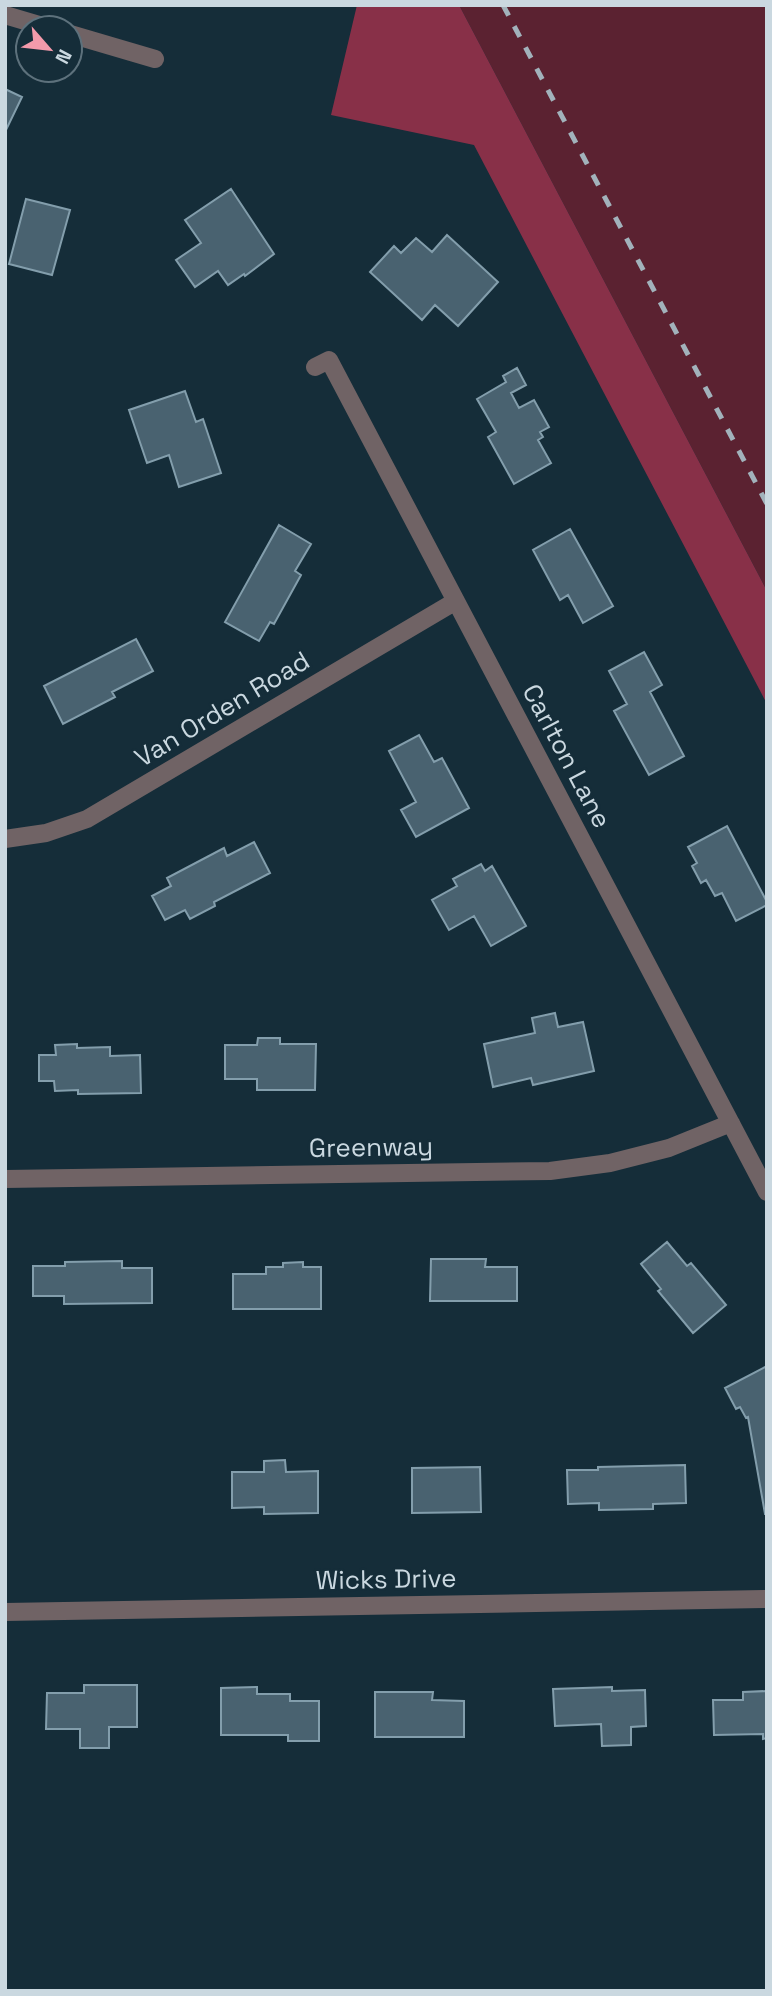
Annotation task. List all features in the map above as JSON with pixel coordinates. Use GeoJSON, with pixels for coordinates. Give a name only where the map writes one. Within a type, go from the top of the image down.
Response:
{"type":"FeatureCollection","features":[{"type":"Feature","properties":{"kind":"street"},"geometry":{"type":"LineString","coordinates":[[84,38],[155,59]]}},
{"type":"Feature","properties":{"kind":"street","name":"Carlton Lane"},"geometry":{"type":"LineString","coordinates":[[315,367],[329,359],[767,1192]]}},
{"type":"Feature","properties":{"kind":"street","name":"Van Orden Road"},"geometry":{"type":"LineString","coordinates":[[5,839],[46,833],[87,819],[456,601]]}},
{"type":"Feature","properties":{"kind":"street","name":"Greenway"},"geometry":{"type":"LineString","coordinates":[[5,1179],[550,1171],[610,1163],[669,1148],[731,1123]]}},
{"type":"Feature","properties":{"kind":"street","name":"Wicks Drive"},"geometry":{"type":"LineString","coordinates":[[5,1612],[767,1599]]}},
{"type":"Feature","properties":{"kind":"shaded area"},"geometry":{"type":"Polygon","coordinates":[[[357,5],[459,5],[767,591],[767,704],[474,145],[331,115],[357,5]]]}},
{"type":"Feature","properties":{"kind":"shaded area"},"geometry":{"type":"Polygon","coordinates":[[[459,5],[767,5],[767,591],[459,5]]]}},
{"type":"Feature","properties":{"kind":"building"},"geometry":{"type":"Polygon","coordinates":[[[5,89],[22,97],[5,132],[5,89]]]}},
{"type":"Feature","properties":{"kind":"building"},"geometry":{"type":"Polygon","coordinates":[[[231,189],[274,254],[228,285],[218,271],[195,287],[176,260],[201,243],[185,220],[231,189]]]}},
{"type":"Feature","properties":{"kind":"building"},"geometry":{"type":"Polygon","coordinates":[[[26,199],[70,210],[52,275],[9,264],[26,199]]]}},
{"type":"Feature","properties":{"kind":"building"},"geometry":{"type":"Polygon","coordinates":[[[447,235],[498,282],[458,326],[435,305],[422,320],[370,272],[394,246],[401,253],[416,238],[432,252],[447,235]]]}},
{"type":"Feature","properties":{"kind":"building"},"geometry":{"type":"Polygon","coordinates":[[[517,368],[526,385],[511,393],[519,408],[534,400],[549,427],[540,432],[543,437],[538,440],[551,463],[514,484],[488,437],[496,432],[477,399],[506,382],[503,376],[517,368]]]}},
{"type":"Feature","properties":{"kind":"building"},"geometry":{"type":"Polygon","coordinates":[[[185,391],[196,422],[203,419],[221,473],[179,487],[169,455],[147,463],[129,410],[185,391]]]}},
{"type":"Feature","properties":{"kind":"building"},"geometry":{"type":"Polygon","coordinates":[[[279,525],[311,544],[295,571],[301,575],[274,624],[270,622],[259,641],[225,622],[279,525]]]}},
{"type":"Feature","properties":{"kind":"building"},"geometry":{"type":"Polygon","coordinates":[[[570,529],[613,606],[583,623],[568,595],[560,600],[533,550],[570,529]]]}},
{"type":"Feature","properties":{"kind":"building"},"geometry":{"type":"Polygon","coordinates":[[[136,639],[153,671],[112,692],[115,697],[63,724],[44,686],[136,639]]]}},
{"type":"Feature","properties":{"kind":"building"},"geometry":{"type":"Polygon","coordinates":[[[644,652],[662,685],[650,692],[684,756],[649,775],[614,711],[627,704],[609,671],[644,652]]]}},
{"type":"Feature","properties":{"kind":"building"},"geometry":{"type":"Polygon","coordinates":[[[419,735],[434,762],[442,758],[469,808],[416,837],[401,810],[416,802],[389,751],[419,735]]]}},
{"type":"Feature","properties":{"kind":"building"},"geometry":{"type":"Polygon","coordinates":[[[727,826],[767,902],[767,905],[736,921],[722,893],[715,896],[706,880],[701,883],[692,866],[697,863],[688,847],[727,826]]]}},
{"type":"Feature","properties":{"kind":"building"},"geometry":{"type":"Polygon","coordinates":[[[254,842],[270,873],[214,902],[215,906],[190,919],[185,910],[165,920],[152,896],[171,886],[167,878],[224,848],[227,856],[254,842]]]}},
{"type":"Feature","properties":{"kind":"building"},"geometry":{"type":"Polygon","coordinates":[[[481,864],[485,871],[492,866],[526,926],[491,946],[474,916],[449,930],[432,900],[457,886],[453,879],[481,864]]]}},
{"type":"Feature","properties":{"kind":"building"},"geometry":{"type":"Polygon","coordinates":[[[555,1013],[558,1027],[583,1022],[594,1071],[533,1085],[531,1078],[493,1087],[484,1044],[535,1033],[532,1018],[555,1013]]]}},
{"type":"Feature","properties":{"kind":"building"},"geometry":{"type":"Polygon","coordinates":[[[258,1038],[280,1038],[280,1044],[316,1044],[315,1090],[257,1090],[257,1079],[225,1079],[225,1045],[257,1045],[258,1038]]]}},
{"type":"Feature","properties":{"kind":"building"},"geometry":{"type":"Polygon","coordinates":[[[77,1044],[77,1048],[110,1047],[110,1056],[140,1055],[141,1093],[78,1094],[78,1090],[55,1091],[54,1081],[39,1081],[39,1055],[56,1055],[55,1045],[77,1044]]]}},
{"type":"Feature","properties":{"kind":"building"},"geometry":{"type":"Polygon","coordinates":[[[667,1242],[687,1266],[691,1263],[726,1305],[693,1333],[658,1291],[661,1289],[641,1264],[667,1242]]]}},
{"type":"Feature","properties":{"kind":"building"},"geometry":{"type":"Polygon","coordinates":[[[431,1259],[486,1259],[485,1267],[517,1267],[517,1301],[430,1301],[431,1259]]]}},
{"type":"Feature","properties":{"kind":"building"},"geometry":{"type":"Polygon","coordinates":[[[122,1261],[122,1268],[152,1268],[152,1303],[64,1304],[64,1296],[33,1296],[33,1266],[65,1266],[65,1262],[122,1261]]]}},
{"type":"Feature","properties":{"kind":"building"},"geometry":{"type":"Polygon","coordinates":[[[303,1262],[303,1267],[321,1267],[321,1309],[233,1309],[233,1274],[266,1274],[266,1267],[283,1267],[283,1263],[303,1262]]]}},
{"type":"Feature","properties":{"kind":"building"},"geometry":{"type":"Polygon","coordinates":[[[767,1366],[765,1514],[748,1417],[746,1418],[740,1407],[736,1409],[725,1388],[767,1366]]]}},
{"type":"Feature","properties":{"kind":"building"},"geometry":{"type":"Polygon","coordinates":[[[285,1460],[286,1472],[318,1471],[318,1513],[264,1514],[264,1507],[232,1508],[232,1472],[264,1472],[264,1461],[285,1460]]]}},
{"type":"Feature","properties":{"kind":"building"},"geometry":{"type":"Polygon","coordinates":[[[685,1465],[686,1503],[653,1504],[653,1509],[599,1510],[599,1503],[568,1504],[567,1470],[685,1465]]]}},
{"type":"Feature","properties":{"kind":"building"},"geometry":{"type":"Polygon","coordinates":[[[480,1467],[481,1512],[412,1513],[412,1468],[480,1467]]]}},
{"type":"Feature","properties":{"kind":"building"},"geometry":{"type":"Polygon","coordinates":[[[84,1685],[137,1685],[137,1727],[109,1727],[109,1748],[80,1748],[80,1729],[46,1729],[47,1693],[84,1693],[84,1685]]]}},
{"type":"Feature","properties":{"kind":"building"},"geometry":{"type":"Polygon","coordinates":[[[257,1687],[257,1694],[290,1694],[290,1701],[319,1701],[319,1741],[288,1741],[288,1735],[221,1735],[221,1688],[257,1687]]]}},
{"type":"Feature","properties":{"kind":"building"},"geometry":{"type":"Polygon","coordinates":[[[612,1687],[612,1691],[645,1690],[646,1726],[631,1727],[631,1745],[602,1746],[601,1724],[555,1726],[553,1689],[612,1687]]]}},
{"type":"Feature","properties":{"kind":"building"},"geometry":{"type":"Polygon","coordinates":[[[767,1691],[767,1738],[763,1739],[763,1734],[714,1735],[713,1700],[743,1700],[743,1692],[767,1691]]]}},
{"type":"Feature","properties":{"kind":"building"},"geometry":{"type":"Polygon","coordinates":[[[375,1692],[433,1692],[432,1700],[464,1701],[464,1737],[375,1737],[375,1692]]]}},
{"type":"Feature","properties":{"kind":"railway"},"geometry":{"type":"LineString","coordinates":[[503,5],[767,504]]}}]}
